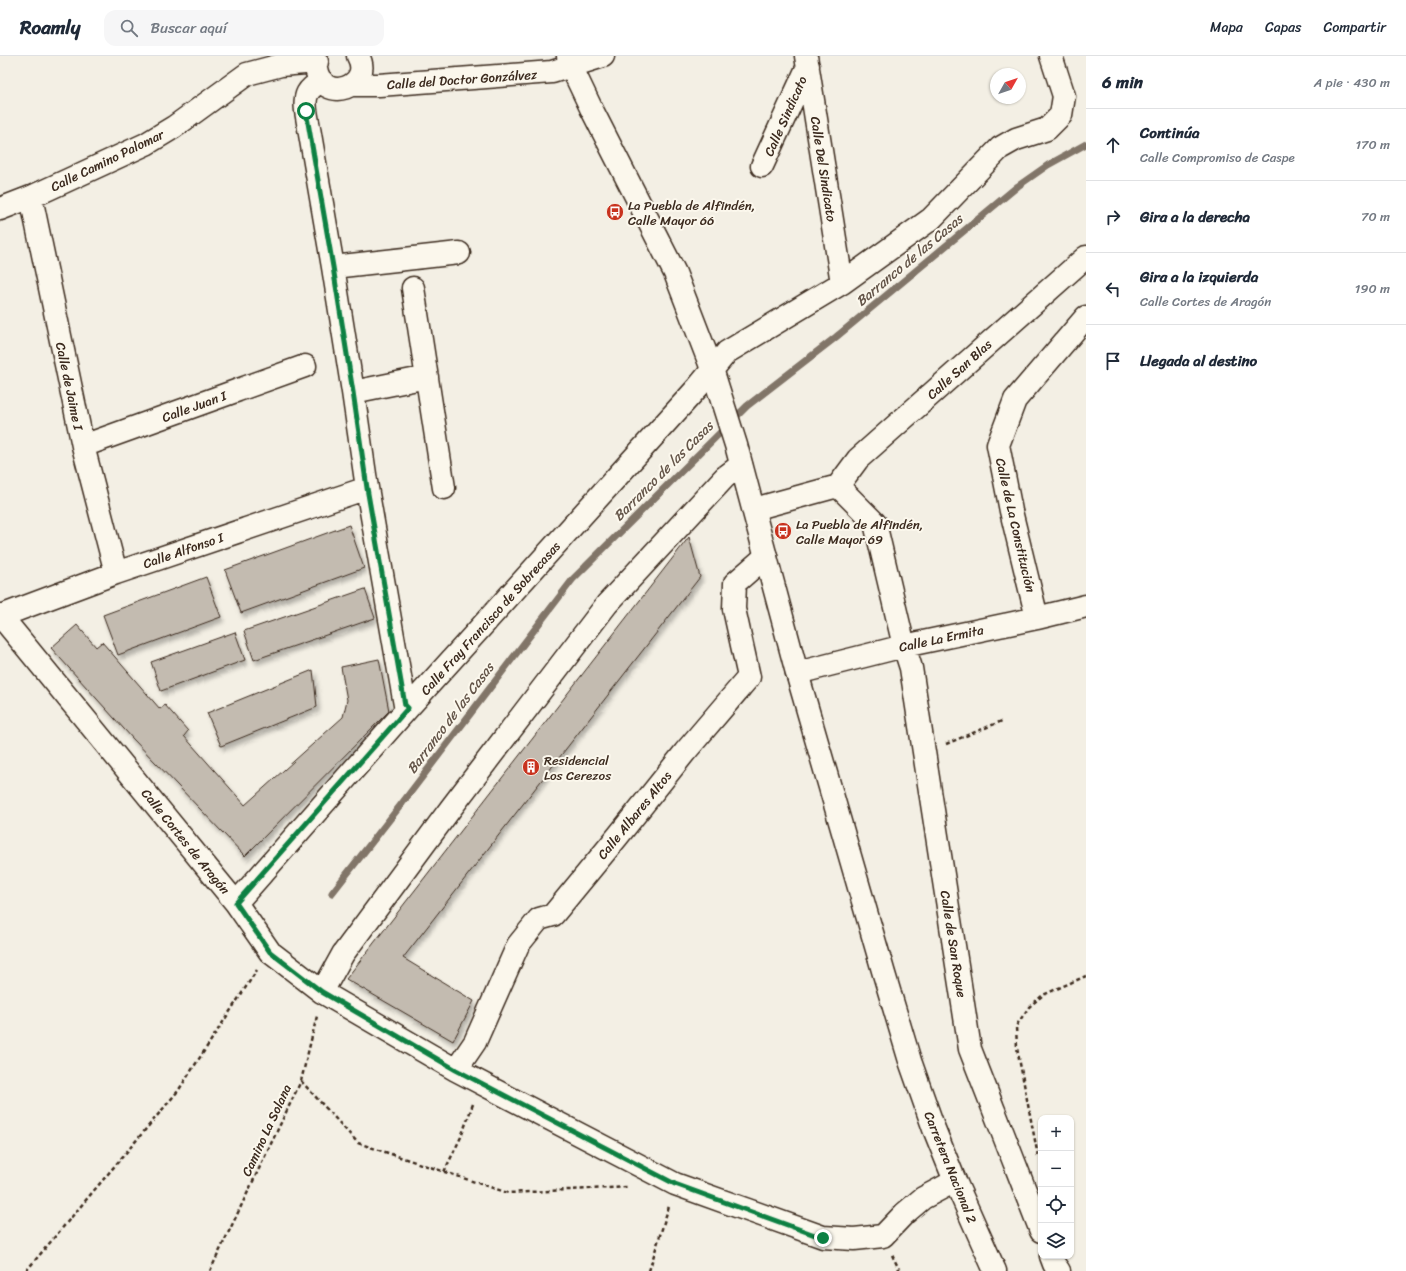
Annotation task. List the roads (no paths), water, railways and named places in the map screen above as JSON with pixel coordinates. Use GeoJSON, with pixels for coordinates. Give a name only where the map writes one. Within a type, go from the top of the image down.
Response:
{"type":"FeatureCollection","features":[{"type":"Feature","properties":{"kind":"main road"},"geometry":{"type":"LineString","coordinates":[[353,85],[360,73],[361,66],[358,56]]}},
{"type":"Feature","properties":{"kind":"main road","name":"Calle del Doctor Gonzálvez"},"geometry":{"type":"LineString","coordinates":[[319,67],[327,86],[340,90],[353,85],[379,85],[552,72],[570,61],[603,56]]}},
{"type":"Feature","properties":{"kind":"main road","name":"Calle Fray Francisco de Sobrecasas"},"geometry":{"type":"LineString","coordinates":[[236,903],[408,708],[728,352],[842,283],[931,219],[1000,148],[1016,139],[1046,129],[1061,115],[1064,96],[1052,56]]}},
{"type":"Feature","properties":{"kind":"main road","name":"Carretera Nacional 2"},"geometry":{"type":"LineString","coordinates":[[570,61],[591,108],[675,273],[712,369],[739,455],[798,673],[910,1061],[934,1129],[955,1181],[995,1271]]}},
{"type":"Feature","properties":{"kind":"main road","name":"Calle Sindicato"},"geometry":{"type":"LineString","coordinates":[[762,166],[807,61]]}},
{"type":"Feature","properties":{"kind":"main road","name":"Calle Del Sindicato"},"geometry":{"type":"LineString","coordinates":[[807,61],[842,283]]}},
{"type":"Feature","properties":{"kind":"main road","name":"Calle Camino Palomar"},"geometry":{"type":"LineString","coordinates":[[0,209],[31,197],[146,144],[174,126],[247,65],[319,67]]}},
{"type":"Feature","properties":{"kind":"main road"},"geometry":{"type":"LineString","coordinates":[[319,67],[314,86],[307,93],[304,100],[333,267],[367,488],[405,705],[408,708]]}},
{"type":"Feature","properties":{"kind":"main road","name":"Calle de Jaime I"},"geometry":{"type":"LineString","coordinates":[[31,197],[83,446],[116,573]]}},
{"type":"Feature","properties":{"kind":"main road"},"geometry":{"type":"LineString","coordinates":[[333,267],[459,253]]}},
{"type":"Feature","properties":{"kind":"main road","name":"Calle San Blas"},"geometry":{"type":"LineString","coordinates":[[838,486],[858,459],[1086,257]]}},
{"type":"Feature","properties":{"kind":"main road"},"geometry":{"type":"LineString","coordinates":[[413,288],[444,488]]}},
{"type":"Feature","properties":{"kind":"main road","name":"Calle de La Constitución"},"geometry":{"type":"LineString","coordinates":[[1037,618],[1011,512],[998,445],[1015,400],[1086,317]]}},
{"type":"Feature","properties":{"kind":"main road","name":"Calle Juan I"},"geometry":{"type":"LineString","coordinates":[[83,446],[305,366]]}},
{"type":"Feature","properties":{"kind":"main road"},"geometry":{"type":"LineString","coordinates":[[353,392],[427,377]]}},
{"type":"Feature","properties":{"kind":"main road"},"geometry":{"type":"LineString","coordinates":[[322,992],[343,954],[451,808],[607,604],[724,477],[739,455]]}},
{"type":"Feature","properties":{"kind":"main road"},"geometry":{"type":"LineString","coordinates":[[754,509],[838,486]]}},
{"type":"Feature","properties":{"kind":"main road","name":"Calle de San Roque"},"geometry":{"type":"LineString","coordinates":[[838,486],[875,523],[904,646],[911,668],[970,1049],[1038,1223]]}},
{"type":"Feature","properties":{"kind":"main road","name":"Calle Alfonso I"},"geometry":{"type":"LineString","coordinates":[[0,615],[116,573],[367,488]]}},
{"type":"Feature","properties":{"kind":"main road","name":"Calle Albares Altos"},"geometry":{"type":"LineString","coordinates":[[456,1070],[475,1042],[518,945],[539,919],[553,915],[684,752],[750,677],[734,609],[735,583],[766,556]]}},
{"type":"Feature","properties":{"kind":"main road","name":"Calle La Ermita"},"geometry":{"type":"LineString","coordinates":[[798,673],[904,646],[1037,618],[1086,606]]}},
{"type":"Feature","properties":{"kind":"main road","name":"Calle Cortes de Aragón"},"geometry":{"type":"LineString","coordinates":[[0,615],[236,903],[270,952],[322,992],[456,1070],[675,1184],[823,1238],[854,1239],[883,1236],[904,1214],[923,1198],[955,1181]]}},
{"type":"Feature","properties":{"kind":"main road"},"geometry":{"type":"LineString","coordinates":[[1052,1259],[1059,1271]]}},
{"type":"Feature","properties":{"kind":"waterway","name":"Barranco de las Casas"},"geometry":{"type":"LineString","coordinates":[[332,893],[573,579],[747,406],[836,337],[1018,186],[1048,165],[1086,144]]}},
{"type":"Feature","properties":{"kind":"place","name":"La Puebla de Alfindén, Calle Mayor 66"},"geometry":{"type":"Point","coordinates":[615,212]}},
{"type":"Feature","properties":{"kind":"place","name":"La Puebla de Alfindén, Calle Mayor 69"},"geometry":{"type":"Point","coordinates":[783,531]}},
{"type":"Feature","properties":{"kind":"place","name":"Residencial Los Cerezos"},"geometry":{"type":"Point","coordinates":[531,767]}}]}
